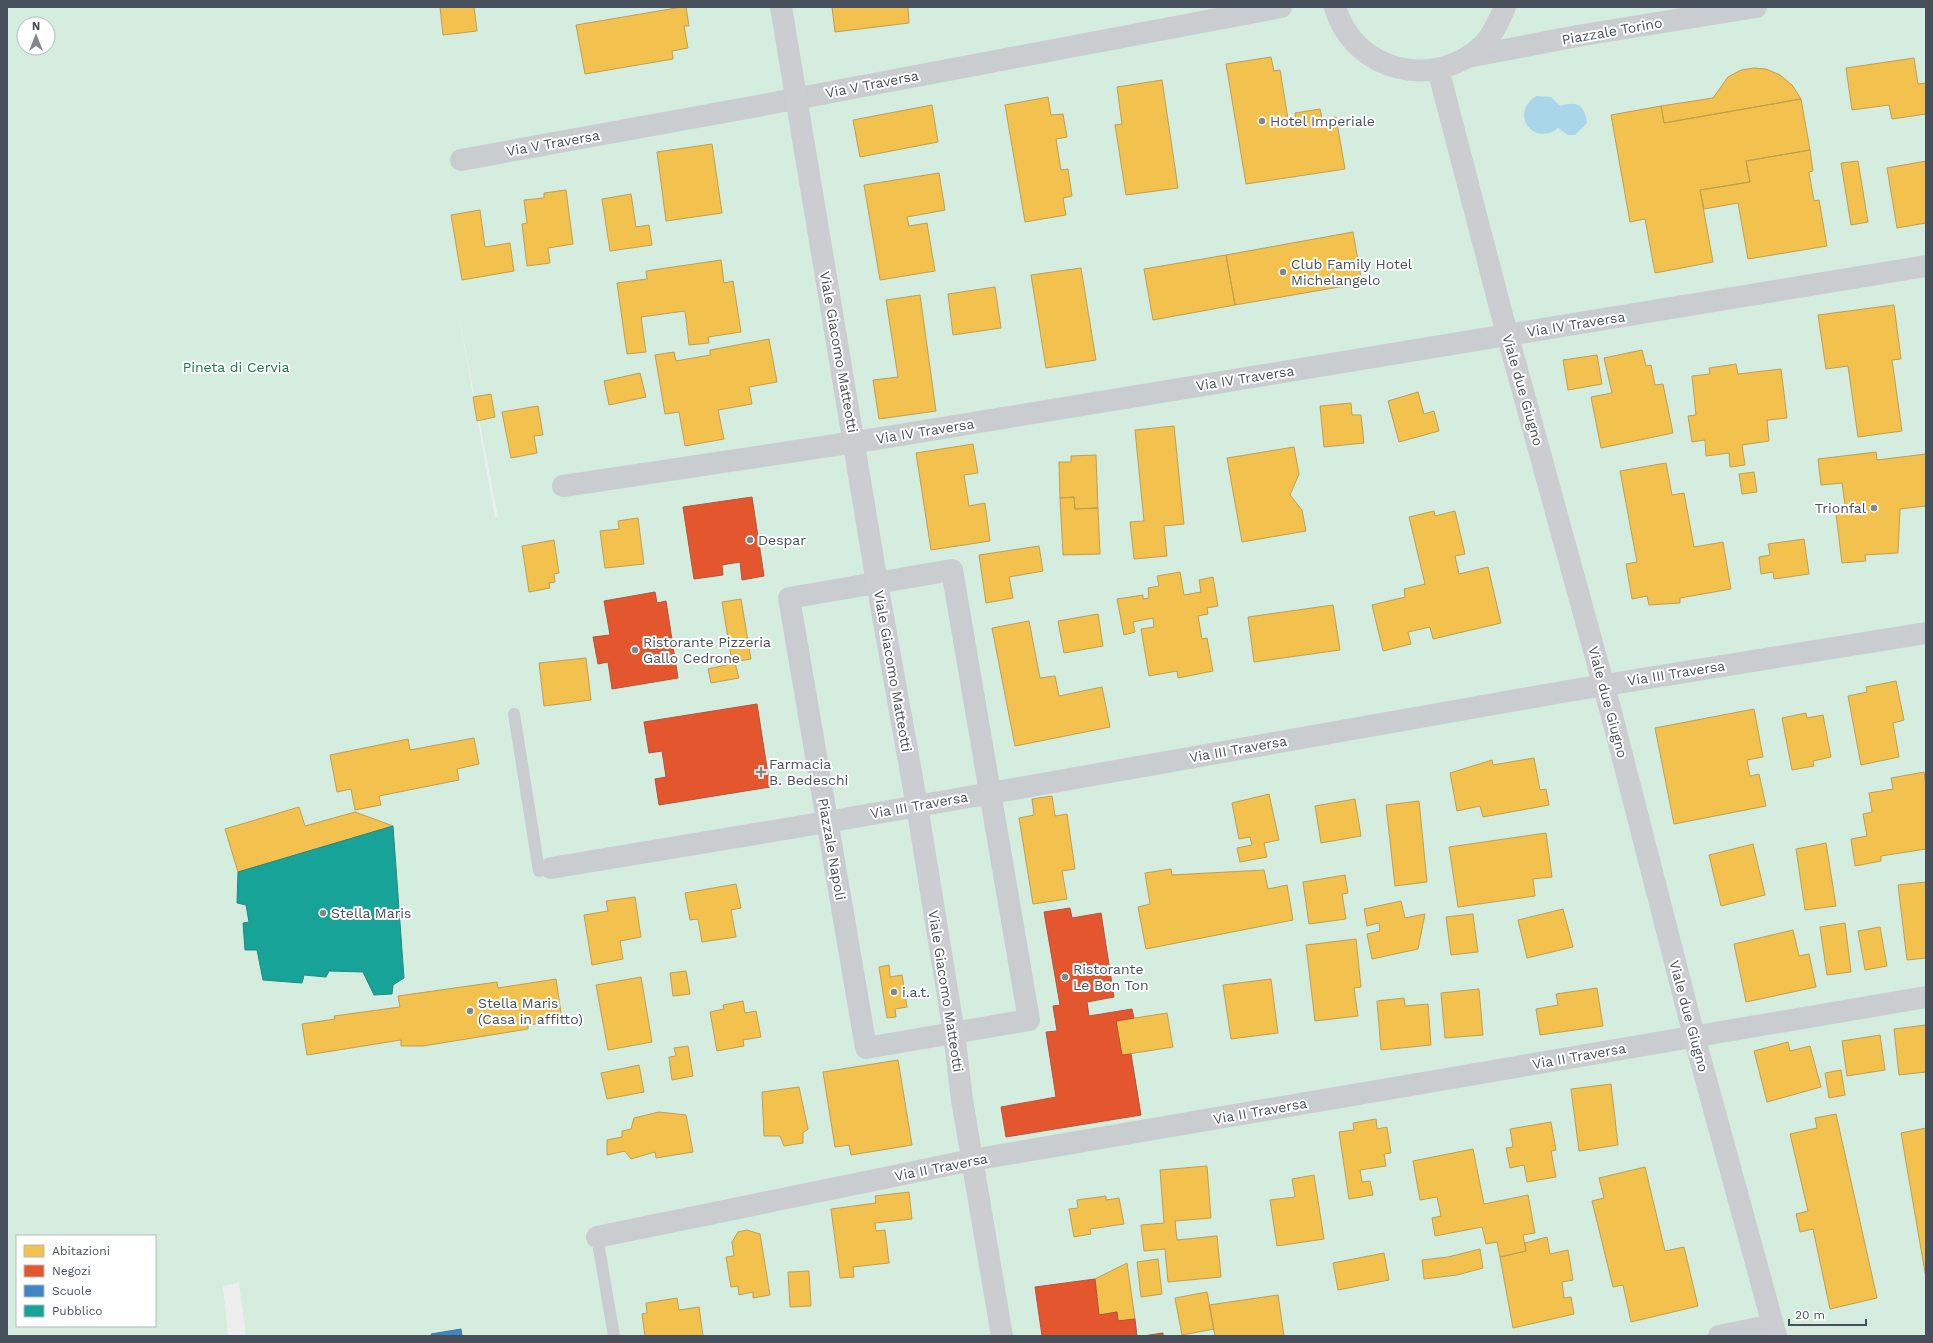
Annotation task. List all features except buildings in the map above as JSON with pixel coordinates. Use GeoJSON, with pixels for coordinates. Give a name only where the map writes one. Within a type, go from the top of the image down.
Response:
{"type":"FeatureCollection","features":[{"type":"Feature","properties":{"kind":"street","name":"Viale Giacomo Matteotti"},"geometry":{"type":"LineString","coordinates":[[781,7],[855,442],[877,582],[917,806],[954,1033],[962,1100],[1002,1336]]}},
{"type":"Feature","properties":{"kind":"street","name":"Via V Traversa"},"geometry":{"type":"LineString","coordinates":[[461,160],[797,99],[1282,7]]}},
{"type":"Feature","properties":{"kind":"street"},"geometry":{"type":"LineString","coordinates":[[1335,7],[1338,17],[1348,35],[1362,50],[1378,61],[1397,69],[1417,71],[1438,69],[1454,65],[1468,57],[1484,43],[1497,26],[1505,7]]}},
{"type":"Feature","properties":{"kind":"street","name":"Piazzale Torino"},"geometry":{"type":"LineString","coordinates":[[1468,57],[1584,35],[1756,7]]}},
{"type":"Feature","properties":{"kind":"street","name":"Viale due Giugno"},"geometry":{"type":"LineString","coordinates":[[1438,69],[1508,335],[1604,685],[1694,1036],[1774,1330]]}},
{"type":"Feature","properties":{"kind":"street","name":"Via IV Traversa"},"geometry":{"type":"LineString","coordinates":[[563,486],[855,442],[1926,266]]}},
{"type":"Feature","properties":{"kind":"street","name":"Piazzale Napoli"},"geometry":{"type":"LineString","coordinates":[[952,570],[990,793],[1029,1020],[866,1048],[789,598],[952,570]]}},
{"type":"Feature","properties":{"kind":"street","name":"Via III Traversa"},"geometry":{"type":"LineString","coordinates":[[552,868],[827,822],[1604,685],[1926,632]]}},
{"type":"Feature","properties":{"kind":"street","name":"Via II Traversa"},"geometry":{"type":"LineString","coordinates":[[597,1237],[972,1160],[1926,997]]}},
{"type":"Feature","properties":{"kind":"street"},"geometry":{"type":"LineString","coordinates":[[1719,1336],[1774,1330]]}},
{"type":"Feature","properties":{"kind":"lane"},"geometry":{"type":"LineString","coordinates":[[514,714],[538,871],[552,868]]}},
{"type":"Feature","properties":{"kind":"lane"},"geometry":{"type":"LineString","coordinates":[[597,1237],[614,1336]]}},
{"type":"Feature","properties":{"kind":"green space","name":"Pineta di Cervia"},"geometry":{"type":"Polygon","coordinates":[[[7,7],[1926,7],[1926,1336],[246,1336],[239,1283],[223,1286],[228,1336],[7,1336],[7,7]],[[456,301],[495,518],[498,517],[456,301]]]}},
{"type":"Feature","properties":{"kind":"water"},"geometry":{"type":"Polygon","coordinates":[[[1536,96],[1551,97],[1560,106],[1575,104],[1579,106],[1584,112],[1587,123],[1575,135],[1568,135],[1558,128],[1549,133],[1541,134],[1534,131],[1528,126],[1524,112],[1528,104],[1536,96]]]}},
{"type":"Feature","properties":{"kind":"place","name":"Hotel Imperiale"},"geometry":{"type":"Point","coordinates":[1262,121]}},
{"type":"Feature","properties":{"kind":"place","name":"Club Family Hotel Michelangelo"},"geometry":{"type":"Point","coordinates":[1283,272]}},
{"type":"Feature","properties":{"kind":"place","name":"Trionfal"},"geometry":{"type":"Point","coordinates":[1874,508]}},
{"type":"Feature","properties":{"kind":"place","name":"Despar"},"geometry":{"type":"Point","coordinates":[750,540]}},
{"type":"Feature","properties":{"kind":"place","name":"Ristorante Pizzeria Gallo Cedrone"},"geometry":{"type":"Point","coordinates":[635,650]}},
{"type":"Feature","properties":{"kind":"place","name":"Farmacia B. Bedeschi"},"geometry":{"type":"Point","coordinates":[761,772]}},
{"type":"Feature","properties":{"kind":"place","name":"Stella Maris"},"geometry":{"type":"Point","coordinates":[323,913]}},
{"type":"Feature","properties":{"kind":"place","name":"Ristorante Le Bon Ton"},"geometry":{"type":"Point","coordinates":[1065,977]}},
{"type":"Feature","properties":{"kind":"place","name":"i.a.t."},"geometry":{"type":"Point","coordinates":[894,992]}},
{"type":"Feature","properties":{"kind":"place","name":"Stella Maris (Casa in affitto)"},"geometry":{"type":"Point","coordinates":[470,1011]}}]}
